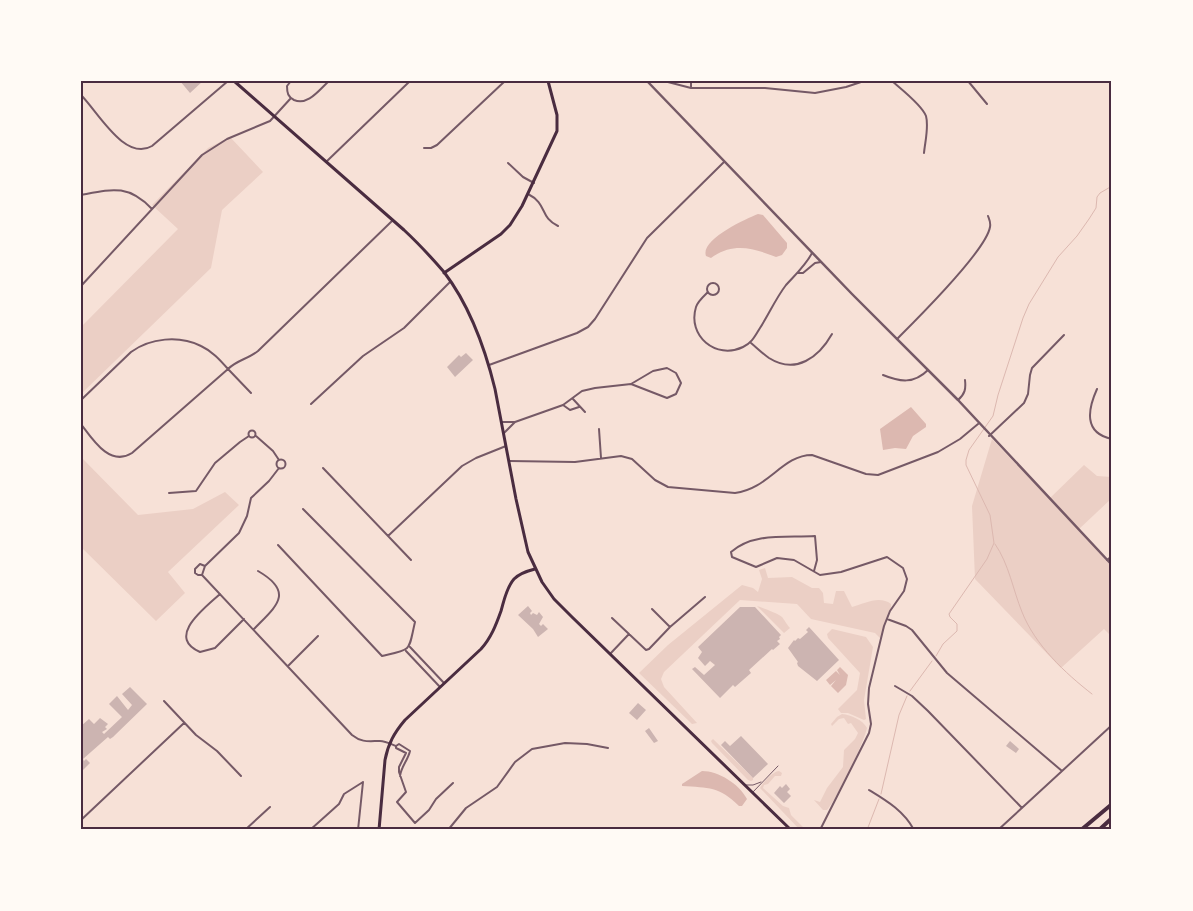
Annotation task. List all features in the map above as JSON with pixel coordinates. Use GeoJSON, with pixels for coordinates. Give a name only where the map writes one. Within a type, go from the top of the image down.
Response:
{"type":"FeatureCollection","features":[{"type":"Feature","properties":{"kind":"highway"},"geometry":{"type":"LineString","coordinates":[[1081,830],[1112,804]]}},
{"type":"Feature","properties":{"kind":"highway"},"geometry":{"type":"LineString","coordinates":[[1099,830],[1112,818]]}},
{"type":"Feature","properties":{"kind":"main road"},"geometry":{"type":"LineString","coordinates":[[234,81],[423,248],[444,273],[472,320],[489,365],[524,538],[535,569],[554,599],[791,830]]}},
{"type":"Feature","properties":{"kind":"main road"},"geometry":{"type":"LineString","coordinates":[[444,273],[501,234],[510,225],[528,194],[555,136],[558,125],[548,81]]}},
{"type":"Feature","properties":{"kind":"main road"},"geometry":{"type":"LineString","coordinates":[[379,830],[383,770],[396,730],[481,650],[497,622],[512,581],[520,574],[535,569]]}},
{"type":"Feature","properties":{"kind":"street"},"geometry":{"type":"LineString","coordinates":[[81,95],[121,142],[132,149],[140,150],[152,146],[228,81]]}},
{"type":"Feature","properties":{"kind":"street"},"geometry":{"type":"LineString","coordinates":[[291,81],[287,90],[291,98],[301,102],[305,101],[329,81]]}},
{"type":"Feature","properties":{"kind":"street"},"geometry":{"type":"LineString","coordinates":[[326,162],[410,81]]}},
{"type":"Feature","properties":{"kind":"street"},"geometry":{"type":"LineString","coordinates":[[424,148],[437,145],[504,81]]}},
{"type":"Feature","properties":{"kind":"street"},"geometry":{"type":"LineString","coordinates":[[647,81],[812,253],[958,400],[989,436],[1112,565]]}},
{"type":"Feature","properties":{"kind":"street"},"geometry":{"type":"LineString","coordinates":[[664,81],[691,88],[765,88],[816,93],[846,88],[864,81]]}},
{"type":"Feature","properties":{"kind":"street"},"geometry":{"type":"LineString","coordinates":[[691,81],[691,88]]}},
{"type":"Feature","properties":{"kind":"street"},"geometry":{"type":"LineString","coordinates":[[892,81],[904,91],[924,114],[926,122],[924,153]]}},
{"type":"Feature","properties":{"kind":"street"},"geometry":{"type":"LineString","coordinates":[[968,81],[986,104]]}},
{"type":"Feature","properties":{"kind":"street"},"geometry":{"type":"LineString","coordinates":[[81,286],[195,161],[209,149],[227,139],[275,117],[291,98]]}},
{"type":"Feature","properties":{"kind":"street"},"geometry":{"type":"LineString","coordinates":[[489,365],[577,333],[588,326],[595,319],[647,238],[724,162]]}},
{"type":"Feature","properties":{"kind":"street"},"geometry":{"type":"LineString","coordinates":[[508,163],[523,177],[534,182]]}},
{"type":"Feature","properties":{"kind":"street"},"geometry":{"type":"LineString","coordinates":[[81,195],[120,190],[137,196],[152,209]]}},
{"type":"Feature","properties":{"kind":"street"},"geometry":{"type":"LineString","coordinates":[[528,194],[540,202],[548,220],[558,226]]}},
{"type":"Feature","properties":{"kind":"street"},"geometry":{"type":"LineString","coordinates":[[897,339],[932,304],[978,249],[990,228],[988,216]]}},
{"type":"Feature","properties":{"kind":"street"},"geometry":{"type":"LineString","coordinates":[[81,424],[107,453],[116,457],[132,453],[235,363],[258,351],[393,221]]}},
{"type":"Feature","properties":{"kind":"street"},"geometry":{"type":"LineString","coordinates":[[708,292],[711,295],[716,294],[719,289],[718,286],[713,283],[709,284],[708,292],[696,306],[695,327],[707,345],[722,351],[736,350],[751,342],[785,286],[798,273],[812,253]]}},
{"type":"Feature","properties":{"kind":"street"},"geometry":{"type":"LineString","coordinates":[[798,273],[803,273],[815,263],[821,262]]}},
{"type":"Feature","properties":{"kind":"street"},"geometry":{"type":"LineString","coordinates":[[802,266],[806,270]]}},
{"type":"Feature","properties":{"kind":"street"},"geometry":{"type":"LineString","coordinates":[[311,404],[363,356],[404,328],[450,282]]}},
{"type":"Feature","properties":{"kind":"street"},"geometry":{"type":"LineString","coordinates":[[751,342],[776,362],[795,364],[806,361],[818,353],[832,334]]}},
{"type":"Feature","properties":{"kind":"street"},"geometry":{"type":"LineString","coordinates":[[989,436],[1024,402],[1028,394],[1032,368],[1064,335]]}},
{"type":"Feature","properties":{"kind":"street"},"geometry":{"type":"LineString","coordinates":[[81,400],[131,352],[139,346],[155,341],[183,340],[210,351],[251,393]]}},
{"type":"Feature","properties":{"kind":"street"},"geometry":{"type":"LineString","coordinates":[[502,422],[515,422],[563,406],[582,392],[595,388],[631,384],[653,371],[667,368],[676,373],[681,382],[676,394],[667,398],[631,384]]}},
{"type":"Feature","properties":{"kind":"street"},"geometry":{"type":"LineString","coordinates":[[883,375],[895,380],[907,381],[918,378],[928,370]]}},
{"type":"Feature","properties":{"kind":"street"},"geometry":{"type":"LineString","coordinates":[[958,400],[966,388],[965,380]]}},
{"type":"Feature","properties":{"kind":"street"},"geometry":{"type":"LineString","coordinates":[[1096,389],[1089,409],[1091,424],[1099,434],[1112,438]]}},
{"type":"Feature","properties":{"kind":"street"},"geometry":{"type":"LineString","coordinates":[[573,399],[585,412]]}},
{"type":"Feature","properties":{"kind":"street"},"geometry":{"type":"LineString","coordinates":[[563,406],[570,410],[579,406]]}},
{"type":"Feature","properties":{"kind":"street"},"geometry":{"type":"LineString","coordinates":[[504,433],[515,422]]}},
{"type":"Feature","properties":{"kind":"street"},"geometry":{"type":"LineString","coordinates":[[509,461],[576,462],[615,456],[627,457],[655,480],[672,488],[735,494],[758,487],[792,460],[804,455],[866,474],[882,474],[938,452],[979,425]]}},
{"type":"Feature","properties":{"kind":"street"},"geometry":{"type":"LineString","coordinates":[[599,429],[601,458]]}},
{"type":"Feature","properties":{"kind":"street"},"geometry":{"type":"LineString","coordinates":[[169,493],[196,491],[215,463],[249,436],[252,430],[273,451],[279,460],[285,462],[284,467],[280,468],[251,498],[243,526],[236,537],[205,566],[202,575]]}},
{"type":"Feature","properties":{"kind":"street"},"geometry":{"type":"LineString","coordinates":[[249,436],[252,438],[256,436]]}},
{"type":"Feature","properties":{"kind":"street"},"geometry":{"type":"LineString","coordinates":[[388,536],[462,466],[506,446]]}},
{"type":"Feature","properties":{"kind":"street"},"geometry":{"type":"LineString","coordinates":[[279,460],[277,464],[280,468]]}},
{"type":"Feature","properties":{"kind":"street"},"geometry":{"type":"LineString","coordinates":[[323,468],[411,560]]}},
{"type":"Feature","properties":{"kind":"street"},"geometry":{"type":"LineString","coordinates":[[278,545],[382,656],[406,651],[410,647],[415,622],[303,509]]}},
{"type":"Feature","properties":{"kind":"street"},"geometry":{"type":"LineString","coordinates":[[814,571],[818,560],[815,536],[763,538],[749,542],[731,552],[732,557],[756,567],[777,558],[794,560],[820,575],[841,572],[887,556],[905,570],[907,579],[904,591],[884,626],[869,688],[868,704],[871,724],[869,733],[820,830]]}},
{"type":"Feature","properties":{"kind":"street"},"geometry":{"type":"LineString","coordinates":[[1107,560],[1112,556]]}},
{"type":"Feature","properties":{"kind":"street"},"geometry":{"type":"LineString","coordinates":[[205,566],[200,564],[194,569],[195,573],[202,575],[355,737],[363,741],[381,741],[396,746],[398,744],[410,751],[408,759],[400,771],[400,776]]}},
{"type":"Feature","properties":{"kind":"street"},"geometry":{"type":"LineString","coordinates":[[254,629],[276,607],[280,598],[276,586],[258,572]]}},
{"type":"Feature","properties":{"kind":"street"},"geometry":{"type":"LineString","coordinates":[[220,594],[188,625],[187,638],[190,645],[200,652],[215,648],[244,619]]}},
{"type":"Feature","properties":{"kind":"street"},"geometry":{"type":"LineString","coordinates":[[612,618],[646,650],[705,597]]}},
{"type":"Feature","properties":{"kind":"street"},"geometry":{"type":"LineString","coordinates":[[652,609],[670,627]]}},
{"type":"Feature","properties":{"kind":"street"},"geometry":{"type":"LineString","coordinates":[[887,619],[912,630],[947,673],[1062,771]]}},
{"type":"Feature","properties":{"kind":"street"},"geometry":{"type":"LineString","coordinates":[[610,654],[629,634]]}},
{"type":"Feature","properties":{"kind":"street"},"geometry":{"type":"LineString","coordinates":[[288,666],[318,636]]}},
{"type":"Feature","properties":{"kind":"street"},"geometry":{"type":"LineString","coordinates":[[410,647],[444,683]]}},
{"type":"Feature","properties":{"kind":"street"},"geometry":{"type":"LineString","coordinates":[[406,651],[440,687]]}},
{"type":"Feature","properties":{"kind":"street"},"geometry":{"type":"LineString","coordinates":[[895,686],[912,696],[928,711],[1022,808]]}},
{"type":"Feature","properties":{"kind":"street"},"geometry":{"type":"LineString","coordinates":[[164,701],[196,735],[217,751],[241,776]]}},
{"type":"Feature","properties":{"kind":"street"},"geometry":{"type":"LineString","coordinates":[[81,820],[184,723]]}},
{"type":"Feature","properties":{"kind":"street"},"geometry":{"type":"LineString","coordinates":[[998,830],[1112,725]]}},
{"type":"Feature","properties":{"kind":"street"},"geometry":{"type":"LineString","coordinates":[[448,830],[466,808],[497,787],[515,762],[532,749],[565,743],[587,744],[608,748]]}},
{"type":"Feature","properties":{"kind":"street"},"geometry":{"type":"LineString","coordinates":[[396,746],[396,748],[406,753],[399,767],[406,792],[397,802],[415,823],[453,783]]}},
{"type":"Feature","properties":{"kind":"street"},"geometry":{"type":"LineString","coordinates":[[310,830],[339,804],[344,794],[363,782],[358,830]]}},
{"type":"Feature","properties":{"kind":"street"},"geometry":{"type":"LineString","coordinates":[[869,790],[891,803],[906,817],[914,830]]}},
{"type":"Feature","properties":{"kind":"street"},"geometry":{"type":"LineString","coordinates":[[245,830],[270,807]]}},
{"type":"Feature","properties":{"kind":"lane"},"geometry":{"type":"LineString","coordinates":[[753,792],[778,766]]}},
{"type":"Feature","properties":{"kind":"lane"},"geometry":{"type":"LineString","coordinates":[[745,785],[762,782]]}},
{"type":"Feature","properties":{"kind":"shaded area"},"geometry":{"type":"Polygon","coordinates":[[[230,137],[263,172],[222,210],[211,268],[81,394],[81,327],[178,229],[152,205],[208,148],[230,137]]]}},
{"type":"Feature","properties":{"kind":"shaded area"},"geometry":{"type":"Polygon","coordinates":[[[758,214],[763,215],[787,243],[787,248],[782,255],[776,257],[751,249],[735,248],[719,253],[711,258],[706,256],[706,250],[716,237],[734,225],[758,214]]]}},
{"type":"Feature","properties":{"kind":"shaded area"},"geometry":{"type":"Polygon","coordinates":[[[911,407],[926,424],[926,427],[913,436],[906,449],[883,450],[880,429],[911,407]]]}},
{"type":"Feature","properties":{"kind":"shaded area"},"geometry":{"type":"Polygon","coordinates":[[[992,439],[1049,499],[1084,465],[1097,476],[1112,477],[1112,498],[1078,530],[1112,566],[1112,637],[1104,629],[1061,668],[975,579],[972,506],[992,439]]]}},
{"type":"Feature","properties":{"kind":"shaded area"},"geometry":{"type":"Polygon","coordinates":[[[81,457],[138,515],[193,509],[225,492],[239,505],[168,572],[185,593],[156,621],[81,547],[81,457]]]}},
{"type":"Feature","properties":{"kind":"shaded area"},"geometry":{"type":"Polygon","coordinates":[[[765,568],[768,578],[792,577],[812,588],[819,588],[823,593],[824,603],[833,604],[836,591],[844,591],[852,607],[877,600],[886,601],[891,604],[881,639],[875,633],[811,619],[797,604],[740,600],[664,672],[661,679],[664,687],[697,723],[692,724],[639,673],[668,645],[742,585],[753,588],[758,592],[762,579],[759,570],[765,568]]]}},
{"type":"Feature","properties":{"kind":"shaded area"},"geometry":{"type":"Polygon","coordinates":[[[757,606],[780,615],[790,628],[784,633],[757,606]]]}},
{"type":"Feature","properties":{"kind":"shaded area"},"geometry":{"type":"Polygon","coordinates":[[[832,629],[866,637],[873,647],[864,700],[866,719],[864,720],[848,713],[841,713],[838,709],[857,690],[860,673],[828,638],[827,634],[832,629]]]}},
{"type":"Feature","properties":{"kind":"shaded area"},"geometry":{"type":"Polygon","coordinates":[[[840,667],[848,675],[846,685],[838,693],[831,686],[836,680],[830,685],[826,680],[836,671],[840,675],[837,670],[840,667]]]}},
{"type":"Feature","properties":{"kind":"shaded area"},"geometry":{"type":"Polygon","coordinates":[[[842,714],[856,718],[867,728],[861,746],[843,783],[827,810],[823,810],[814,800],[820,802],[827,788],[843,767],[844,750],[858,733],[851,723],[848,724],[844,718],[839,719],[832,726],[831,724],[842,714]]]}},
{"type":"Feature","properties":{"kind":"shaded area"},"geometry":{"type":"Polygon","coordinates":[[[713,739],[753,780],[748,780],[712,743],[713,739]]]}},
{"type":"Feature","properties":{"kind":"shaded area"},"geometry":{"type":"Polygon","coordinates":[[[702,771],[722,776],[739,788],[747,799],[742,806],[739,806],[732,799],[713,789],[682,786],[682,784],[702,771]]]}},
{"type":"Feature","properties":{"kind":"shaded area"},"geometry":{"type":"Polygon","coordinates":[[[779,771],[782,773],[781,776],[775,776],[763,788],[783,806],[789,808],[791,815],[806,830],[800,830],[760,788],[768,778],[779,771]]]}},
{"type":"Feature","properties":{"kind":"building"},"geometry":{"type":"Polygon","coordinates":[[[180,81],[203,81],[190,93],[180,81]]]}},
{"type":"Feature","properties":{"kind":"building"},"geometry":{"type":"Polygon","coordinates":[[[466,353],[473,360],[455,377],[447,367],[459,355],[461,357],[466,353]]]}},
{"type":"Feature","properties":{"kind":"building"},"geometry":{"type":"Polygon","coordinates":[[[528,606],[532,611],[531,615],[533,613],[537,615],[539,612],[543,617],[539,624],[541,626],[543,624],[548,629],[538,637],[533,629],[518,615],[528,606]]]}},
{"type":"Feature","properties":{"kind":"building"},"geometry":{"type":"Polygon","coordinates":[[[740,607],[755,607],[781,635],[777,641],[780,644],[749,670],[751,673],[735,687],[733,685],[720,698],[692,669],[695,667],[704,675],[715,665],[710,661],[705,666],[698,658],[702,652],[698,647],[740,607]]]}},
{"type":"Feature","properties":{"kind":"building"},"geometry":{"type":"Polygon","coordinates":[[[809,627],[839,660],[817,681],[798,666],[798,662],[788,648],[794,640],[800,639],[808,632],[806,630],[809,627]]]}},
{"type":"Feature","properties":{"kind":"building"},"geometry":{"type":"Polygon","coordinates":[[[130,687],[147,704],[113,737],[110,739],[108,737],[83,759],[90,763],[82,771],[81,726],[89,719],[94,724],[100,718],[108,724],[105,727],[107,729],[102,732],[104,734],[122,717],[109,704],[117,696],[128,710],[132,705],[122,694],[130,687]]]}},
{"type":"Feature","properties":{"kind":"building"},"geometry":{"type":"Polygon","coordinates":[[[638,703],[646,710],[637,720],[629,713],[638,703]]]}},
{"type":"Feature","properties":{"kind":"building"},"geometry":{"type":"Polygon","coordinates":[[[649,728],[658,741],[654,743],[645,731],[649,728]]]}},
{"type":"Feature","properties":{"kind":"building"},"geometry":{"type":"Polygon","coordinates":[[[741,736],[768,764],[753,778],[721,745],[725,741],[730,746],[741,736]]]}},
{"type":"Feature","properties":{"kind":"building"},"geometry":{"type":"Polygon","coordinates":[[[1010,741],[1019,749],[1016,753],[1006,746],[1010,741]]]}},
{"type":"Feature","properties":{"kind":"building"},"geometry":{"type":"Polygon","coordinates":[[[786,784],[790,789],[787,792],[791,796],[784,803],[774,793],[780,786],[782,788],[786,784]]]}},
{"type":"Feature","properties":{"kind":"waterway"},"geometry":{"type":"LineString","coordinates":[[936,656],[943,644],[957,631],[957,624],[949,614],[987,559],[994,543],[990,515],[966,465],[969,450],[993,416],[998,395],[1029,304],[1058,257],[1077,236],[1096,208],[1097,197],[1112,186]]}},
{"type":"Feature","properties":{"kind":"waterway"},"geometry":{"type":"LineString","coordinates":[[995,544],[1007,569],[1022,612],[1035,636],[1061,668],[1092,694]]}},
{"type":"Feature","properties":{"kind":"waterway"},"geometry":{"type":"LineString","coordinates":[[910,691],[932,661]]}},
{"type":"Feature","properties":{"kind":"waterway"},"geometry":{"type":"LineString","coordinates":[[881,794],[899,715],[907,696]]}},
{"type":"Feature","properties":{"kind":"waterway"},"geometry":{"type":"LineString","coordinates":[[867,830],[879,799]]}}]}
